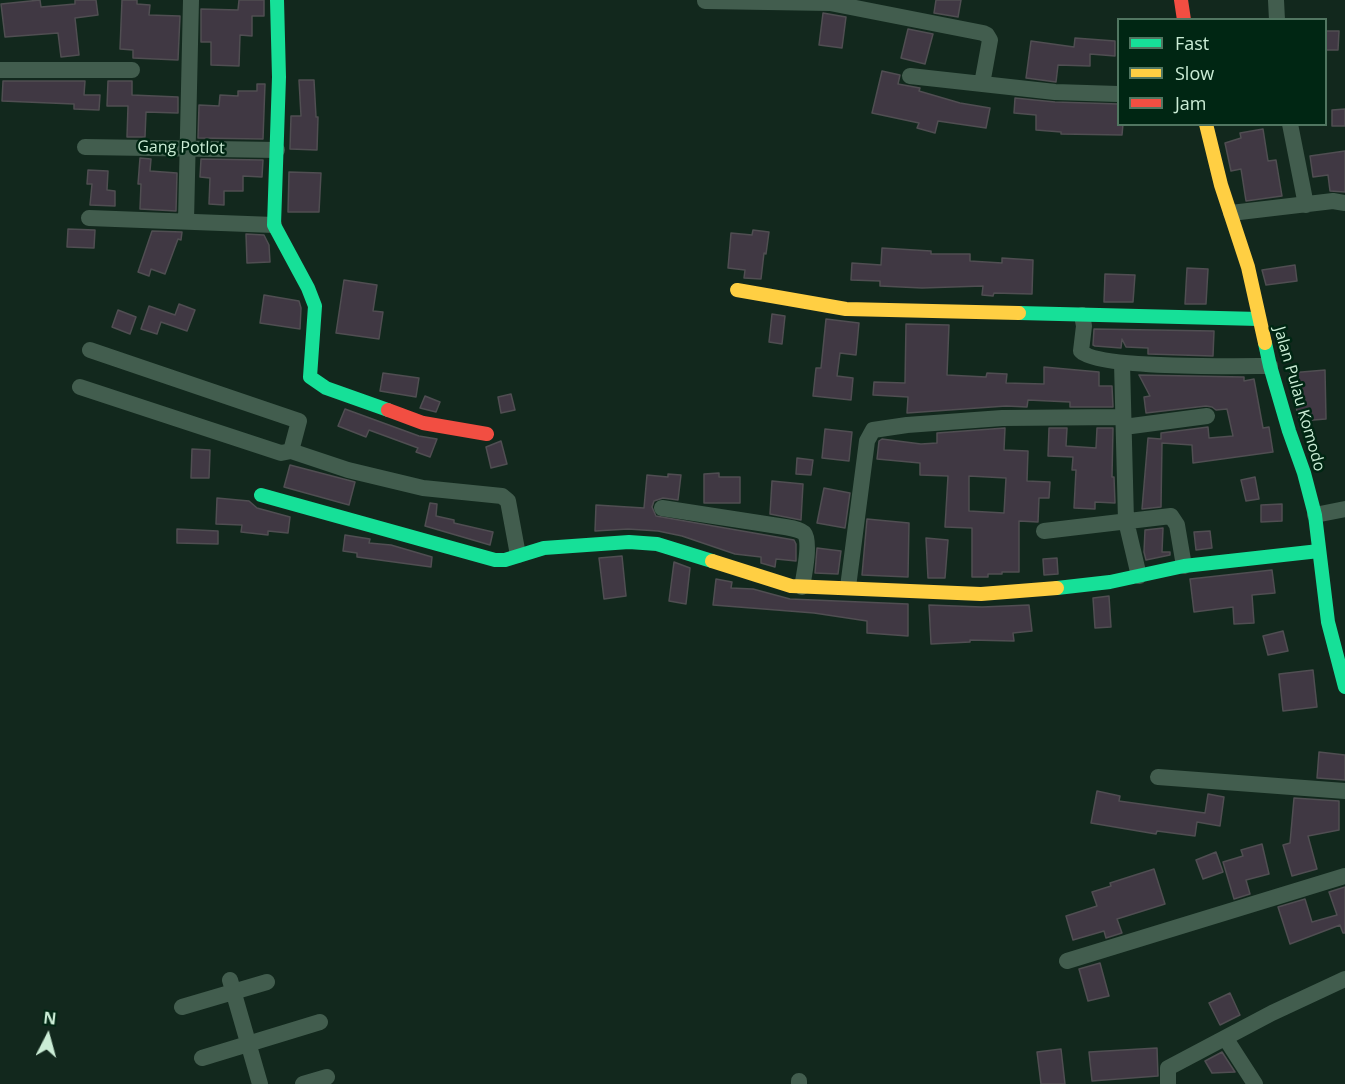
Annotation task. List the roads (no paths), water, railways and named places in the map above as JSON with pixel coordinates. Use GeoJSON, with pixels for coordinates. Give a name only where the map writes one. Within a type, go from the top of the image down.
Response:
{"type":"FeatureCollection","features":[{"type":"Feature","properties":{"kind":"street"},"geometry":{"type":"LineString","coordinates":[[186,221],[191,0]]}},
{"type":"Feature","properties":{"kind":"street"},"geometry":{"type":"LineString","coordinates":[[277,0],[279,77],[274,225],[308,288],[315,306],[310,377],[326,388],[423,423],[487,434]]}},
{"type":"Feature","properties":{"kind":"street"},"geometry":{"type":"LineString","coordinates":[[1181,0],[1184,18]]}},
{"type":"Feature","properties":{"kind":"street"},"geometry":{"type":"LineString","coordinates":[[1276,0],[1277,18]]}},
{"type":"Feature","properties":{"kind":"street"},"geometry":{"type":"LineString","coordinates":[[705,1],[830,3],[982,33],[990,40],[982,84]]}},
{"type":"Feature","properties":{"kind":"street"},"geometry":{"type":"LineString","coordinates":[[0,70],[132,70]]}},
{"type":"Feature","properties":{"kind":"street"},"geometry":{"type":"LineString","coordinates":[[910,76],[1054,92],[1117,94]]}},
{"type":"Feature","properties":{"kind":"street","name":"Jalan Pulau Komodo"},"geometry":{"type":"LineString","coordinates":[[1206,126],[1221,185],[1248,267],[1270,366],[1315,515],[1328,622],[1345,687]]}},
{"type":"Feature","properties":{"kind":"street"},"geometry":{"type":"LineString","coordinates":[[1290,126],[1306,205]]}},
{"type":"Feature","properties":{"kind":"street","name":"Gang Potlot"},"geometry":{"type":"LineString","coordinates":[[86,147],[277,150]]}},
{"type":"Feature","properties":{"kind":"street"},"geometry":{"type":"LineString","coordinates":[[1231,213],[1333,201],[1345,203]]}},
{"type":"Feature","properties":{"kind":"street"},"geometry":{"type":"LineString","coordinates":[[89,218],[274,225]]}},
{"type":"Feature","properties":{"kind":"street"},"geometry":{"type":"LineString","coordinates":[[737,290],[846,309],[1259,319]]}},
{"type":"Feature","properties":{"kind":"street"},"geometry":{"type":"LineString","coordinates":[[1082,315],[1084,326],[1081,351],[1088,357],[1122,363],[1270,366]]}},
{"type":"Feature","properties":{"kind":"street"},"geometry":{"type":"LineString","coordinates":[[90,350],[298,421],[291,451]]}},
{"type":"Feature","properties":{"kind":"street"},"geometry":{"type":"LineString","coordinates":[[1122,363],[1126,520],[1139,576]]}},
{"type":"Feature","properties":{"kind":"street"},"geometry":{"type":"LineString","coordinates":[[80,387],[281,453],[291,451],[348,470],[423,488],[502,496],[508,501],[518,555]]}},
{"type":"Feature","properties":{"kind":"street"},"geometry":{"type":"LineString","coordinates":[[848,587],[867,441],[873,430],[907,425],[1002,418],[1123,422],[1208,417]]}},
{"type":"Feature","properties":{"kind":"street"},"geometry":{"type":"LineString","coordinates":[[261,495],[495,560],[505,560],[544,548],[607,542],[657,544],[759,578],[802,587],[981,594],[1045,590],[1139,576],[1184,566],[1319,551]]}},
{"type":"Feature","properties":{"kind":"street"},"geometry":{"type":"LineString","coordinates":[[662,508],[785,527],[802,532],[806,537],[807,545],[802,587]]}},
{"type":"Feature","properties":{"kind":"street"},"geometry":{"type":"LineString","coordinates":[[1315,515],[1345,509]]}},
{"type":"Feature","properties":{"kind":"street"},"geometry":{"type":"LineString","coordinates":[[1044,531],[1168,516],[1174,518],[1177,525],[1184,566]]}},
{"type":"Feature","properties":{"kind":"street"},"geometry":{"type":"LineString","coordinates":[[1158,777],[1345,791]]}},
{"type":"Feature","properties":{"kind":"street"},"geometry":{"type":"LineString","coordinates":[[1067,961],[1345,876]]}},
{"type":"Feature","properties":{"kind":"street"},"geometry":{"type":"LineString","coordinates":[[1168,1084],[1170,1067],[1272,1013],[1345,979]]}},
{"type":"Feature","properties":{"kind":"street"},"geometry":{"type":"LineString","coordinates":[[182,1007],[232,986],[267,982]]}},
{"type":"Feature","properties":{"kind":"street"},"geometry":{"type":"LineString","coordinates":[[232,986],[260,1084]]}},
{"type":"Feature","properties":{"kind":"street"},"geometry":{"type":"LineString","coordinates":[[202,1058],[320,1022]]}},
{"type":"Feature","properties":{"kind":"street"},"geometry":{"type":"LineString","coordinates":[[1226,1039],[1255,1084]]}},
{"type":"Feature","properties":{"kind":"street"},"geometry":{"type":"LineString","coordinates":[[303,1084],[327,1077]]}}]}
